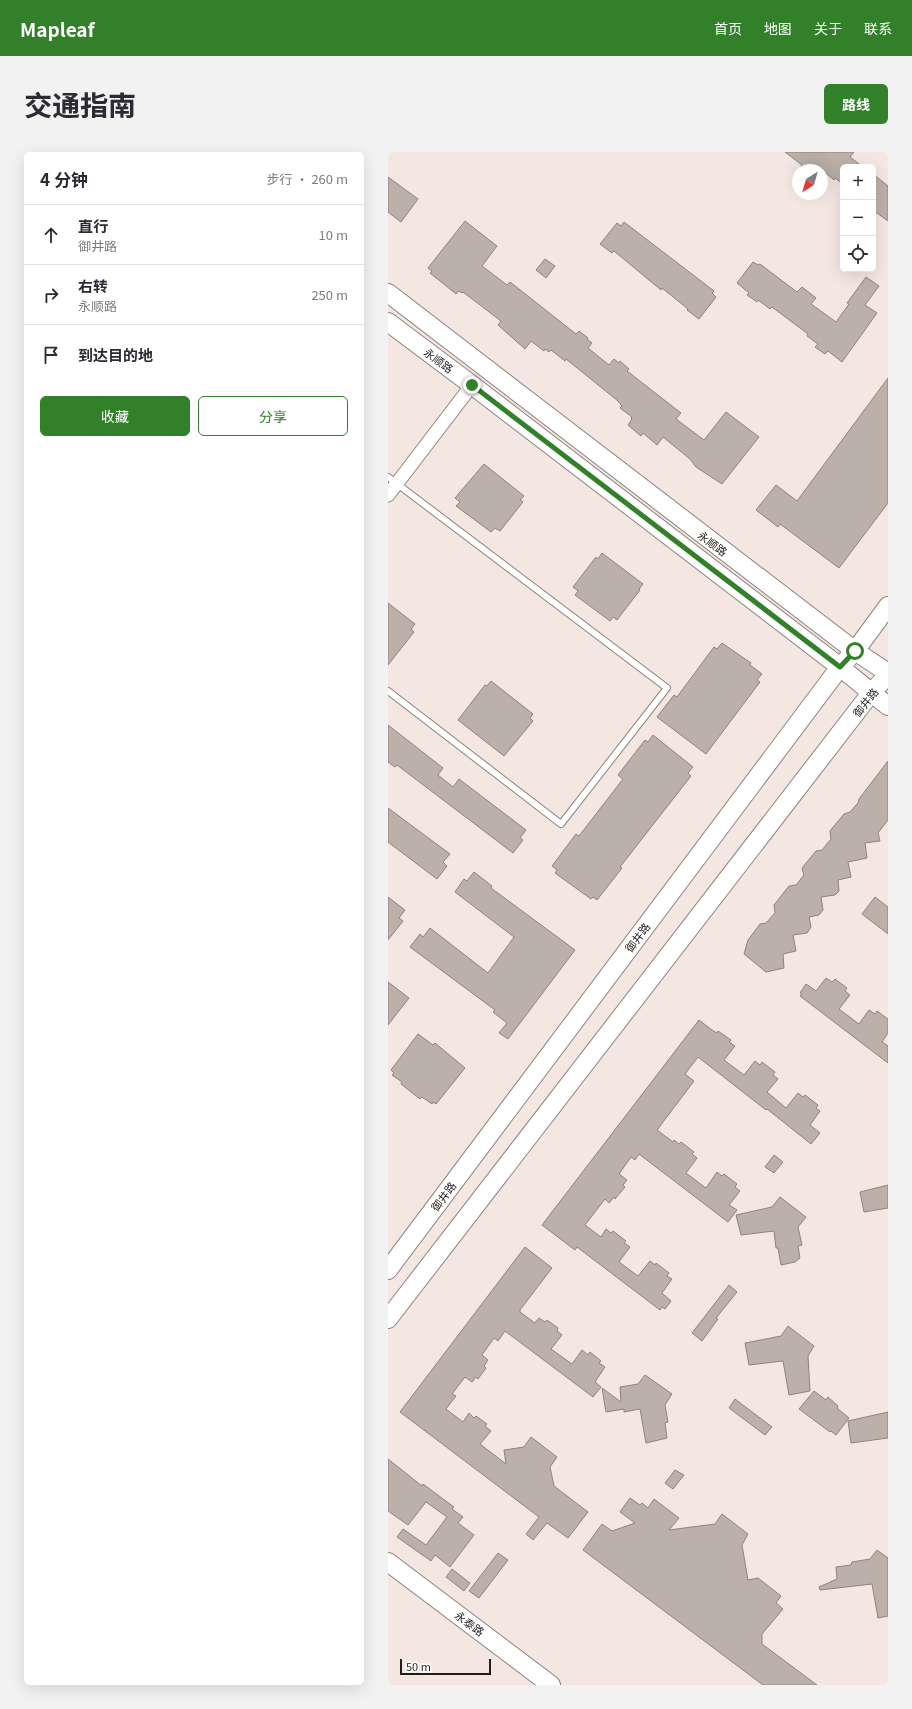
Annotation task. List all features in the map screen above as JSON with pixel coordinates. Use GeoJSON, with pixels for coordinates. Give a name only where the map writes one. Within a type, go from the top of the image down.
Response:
{"type":"FeatureCollection","features":[{"type":"Feature","properties":{"kind":"street","name":"永顺路"},"geometry":{"type":"LineString","coordinates":[[388,293],[855,651],[888,674]]}},
{"type":"Feature","properties":{"kind":"street","name":"永顺路"},"geometry":{"type":"LineString","coordinates":[[388,322],[840,667],[888,706]]}},
{"type":"Feature","properties":{"kind":"street"},"geometry":{"type":"LineString","coordinates":[[388,495],[392,480],[472,385]]}},
{"type":"Feature","properties":{"kind":"street","name":"御井路"},"geometry":{"type":"LineString","coordinates":[[388,1270],[840,667],[855,651],[888,606]]}},
{"type":"Feature","properties":{"kind":"street","name":"御井路"},"geometry":{"type":"LineString","coordinates":[[388,1319],[871,693],[888,674]]}},
{"type":"Feature","properties":{"kind":"street","name":"永泰路"},"geometry":{"type":"LineString","coordinates":[[388,1562],[551,1685]]}},
{"type":"Feature","properties":{"kind":"lane"},"geometry":{"type":"LineString","coordinates":[[388,692],[561,824],[667,688],[392,480]]}},
{"type":"Feature","properties":{"kind":"building"},"geometry":{"type":"Polygon","coordinates":[[[785,152],[854,152],[850,157],[859,164],[840,164],[840,182],[835,178],[834,180],[828,175],[828,164],[801,164],[785,152]]]}},
{"type":"Feature","properties":{"kind":"building"},"geometry":{"type":"Polygon","coordinates":[[[876,176],[888,186],[888,221],[876,212],[876,176]]]}},
{"type":"Feature","properties":{"kind":"building"},"geometry":{"type":"Polygon","coordinates":[[[388,177],[418,199],[401,222],[388,212],[388,177]]]}},
{"type":"Feature","properties":{"kind":"building"},"geometry":{"type":"Polygon","coordinates":[[[465,221],[497,246],[482,266],[507,285],[510,282],[576,334],[579,331],[588,338],[587,339],[592,343],[588,348],[609,365],[614,359],[619,363],[620,361],[629,369],[627,371],[681,413],[676,419],[704,440],[726,412],[759,437],[722,484],[696,467],[690,459],[663,437],[657,445],[643,433],[641,436],[628,425],[632,417],[620,408],[622,406],[618,401],[566,359],[565,361],[551,350],[549,352],[545,349],[544,351],[531,341],[525,349],[498,325],[501,321],[463,292],[462,293],[459,291],[456,294],[430,273],[432,271],[428,268],[465,221]]]}},
{"type":"Feature","properties":{"kind":"building"},"geometry":{"type":"Polygon","coordinates":[[[624,222],[714,291],[712,293],[716,297],[699,319],[614,251],[612,253],[600,244],[617,223],[621,226],[624,222]]]}},
{"type":"Feature","properties":{"kind":"building"},"geometry":{"type":"Polygon","coordinates":[[[545,259],[555,266],[546,278],[536,270],[545,259]]]}},
{"type":"Feature","properties":{"kind":"building"},"geometry":{"type":"Polygon","coordinates":[[[753,262],[758,265],[760,264],[797,292],[802,287],[816,298],[811,304],[836,322],[849,304],[847,303],[866,277],[879,286],[865,305],[877,313],[842,362],[828,351],[825,354],[815,347],[818,344],[807,336],[808,334],[772,307],[770,309],[758,300],[757,302],[747,295],[749,293],[737,283],[753,262]]]}},
{"type":"Feature","properties":{"kind":"building"},"geometry":{"type":"Polygon","coordinates":[[[888,378],[888,503],[839,568],[780,524],[778,527],[756,510],[776,485],[797,501],[888,378]]]}},
{"type":"Feature","properties":{"kind":"building"},"geometry":{"type":"Polygon","coordinates":[[[484,464],[524,496],[520,500],[523,502],[500,531],[495,528],[491,532],[456,506],[460,502],[455,498],[484,464]]]}},
{"type":"Feature","properties":{"kind":"building"},"geometry":{"type":"Polygon","coordinates":[[[602,553],[643,584],[617,620],[613,617],[610,621],[575,595],[578,591],[573,587],[596,557],[598,559],[602,553]]]}},
{"type":"Feature","properties":{"kind":"building"},"geometry":{"type":"Polygon","coordinates":[[[388,603],[415,624],[411,629],[414,632],[388,665],[388,603]]]}},
{"type":"Feature","properties":{"kind":"building"},"geometry":{"type":"Polygon","coordinates":[[[722,643],[751,663],[750,665],[762,674],[757,680],[760,682],[706,754],[657,717],[674,695],[677,697],[714,647],[717,649],[722,643]]]}},
{"type":"Feature","properties":{"kind":"building"},"geometry":{"type":"Polygon","coordinates":[[[491,681],[533,714],[530,718],[533,721],[504,756],[458,720],[485,685],[487,686],[491,681]]]}},
{"type":"Feature","properties":{"kind":"building"},"geometry":{"type":"Polygon","coordinates":[[[388,725],[443,768],[438,775],[453,787],[459,779],[526,830],[520,838],[523,840],[513,853],[397,765],[395,767],[388,762],[388,725]]]}},
{"type":"Feature","properties":{"kind":"building"},"geometry":{"type":"Polygon","coordinates":[[[653,735],[693,767],[688,773],[691,776],[620,867],[622,868],[597,900],[593,897],[591,899],[555,873],[557,870],[552,866],[576,834],[579,836],[623,779],[618,775],[645,740],[648,742],[653,735]]]}},
{"type":"Feature","properties":{"kind":"building"},"geometry":{"type":"Polygon","coordinates":[[[888,761],[888,820],[878,833],[880,841],[865,843],[867,858],[848,862],[851,877],[838,880],[839,891],[835,895],[821,897],[823,910],[819,915],[809,917],[811,927],[807,933],[793,935],[796,951],[783,954],[784,968],[766,972],[744,954],[748,940],[760,924],[766,923],[775,913],[774,905],[789,886],[796,885],[804,875],[802,868],[816,851],[822,850],[831,839],[830,831],[844,814],[850,812],[858,803],[859,799],[888,761]]]}},
{"type":"Feature","properties":{"kind":"building"},"geometry":{"type":"Polygon","coordinates":[[[388,808],[450,854],[443,862],[447,866],[437,879],[388,842],[388,808]]]}},
{"type":"Feature","properties":{"kind":"building"},"geometry":{"type":"Polygon","coordinates":[[[474,872],[492,886],[491,888],[575,950],[508,1039],[499,1033],[507,1023],[493,1012],[495,1010],[410,947],[420,934],[423,937],[430,928],[488,973],[514,937],[455,892],[464,879],[467,881],[474,872]]]}},
{"type":"Feature","properties":{"kind":"building"},"geometry":{"type":"Polygon","coordinates":[[[388,897],[405,910],[399,918],[403,921],[388,940],[388,897]]]}},
{"type":"Feature","properties":{"kind":"building"},"geometry":{"type":"Polygon","coordinates":[[[875,897],[888,907],[888,934],[862,914],[875,897]]]}},
{"type":"Feature","properties":{"kind":"building"},"geometry":{"type":"Polygon","coordinates":[[[826,978],[832,982],[835,979],[847,988],[845,991],[850,995],[839,1009],[859,1024],[869,1010],[875,1014],[877,1011],[888,1019],[888,1033],[882,1042],[888,1046],[888,1063],[800,996],[802,994],[800,993],[806,984],[816,991],[826,978]]]}},
{"type":"Feature","properties":{"kind":"building"},"geometry":{"type":"Polygon","coordinates":[[[388,982],[409,998],[388,1025],[388,982]]]}},
{"type":"Feature","properties":{"kind":"building"},"geometry":{"type":"Polygon","coordinates":[[[699,1020],[712,1030],[717,1033],[718,1031],[731,1040],[729,1042],[735,1046],[724,1060],[744,1075],[755,1061],[760,1065],[762,1062],[775,1072],[773,1075],[778,1079],[767,1092],[786,1108],[798,1093],[803,1097],[805,1095],[818,1105],[816,1108],[820,1111],[810,1125],[820,1133],[811,1144],[698,1057],[685,1074],[694,1081],[657,1130],[673,1142],[674,1140],[679,1144],[681,1142],[694,1152],[692,1154],[697,1158],[686,1173],[706,1188],[717,1172],[722,1176],[724,1174],[737,1184],[735,1187],[740,1191],[729,1205],[737,1210],[728,1222],[639,1154],[635,1160],[631,1157],[619,1174],[627,1180],[623,1185],[625,1187],[615,1199],[614,1197],[609,1203],[605,1199],[585,1225],[601,1237],[606,1229],[611,1233],[613,1231],[626,1241],[624,1243],[630,1247],[619,1262],[638,1276],[650,1261],[655,1265],[656,1263],[669,1273],[667,1276],[672,1279],[662,1293],[671,1301],[665,1309],[662,1307],[660,1310],[577,1247],[575,1250],[542,1225],[699,1020]]]}},
{"type":"Feature","properties":{"kind":"building"},"geometry":{"type":"Polygon","coordinates":[[[418,1034],[433,1045],[435,1043],[465,1068],[436,1104],[433,1102],[432,1104],[422,1097],[420,1099],[392,1075],[394,1073],[391,1070],[418,1034]]]}},
{"type":"Feature","properties":{"kind":"building"},"geometry":{"type":"Polygon","coordinates":[[[774,1155],[783,1162],[774,1173],[765,1167],[774,1155]]]}},
{"type":"Feature","properties":{"kind":"building"},"geometry":{"type":"Polygon","coordinates":[[[888,1185],[888,1208],[864,1212],[860,1192],[888,1185]]]}},
{"type":"Feature","properties":{"kind":"building"},"geometry":{"type":"Polygon","coordinates":[[[780,1197],[806,1217],[798,1227],[802,1245],[798,1246],[800,1258],[795,1262],[781,1265],[778,1248],[776,1248],[774,1231],[741,1235],[736,1215],[772,1207],[780,1197]]]}},
{"type":"Feature","properties":{"kind":"building"},"geometry":{"type":"Polygon","coordinates":[[[525,1247],[552,1268],[520,1312],[535,1323],[539,1318],[545,1322],[547,1320],[558,1328],[557,1331],[562,1335],[551,1349],[572,1364],[582,1350],[588,1355],[590,1352],[601,1361],[599,1363],[605,1367],[595,1382],[601,1387],[593,1397],[505,1331],[498,1341],[494,1338],[482,1355],[488,1360],[484,1366],[486,1368],[478,1379],[476,1377],[472,1382],[465,1377],[452,1394],[456,1396],[446,1409],[463,1422],[469,1413],[474,1418],[476,1416],[487,1424],[485,1426],[491,1431],[480,1444],[506,1464],[504,1450],[524,1447],[531,1437],[557,1457],[550,1467],[554,1486],[588,1512],[568,1538],[547,1523],[533,1540],[526,1534],[539,1517],[400,1412],[525,1247]]]}},
{"type":"Feature","properties":{"kind":"building"},"geometry":{"type":"Polygon","coordinates":[[[729,1285],[737,1292],[716,1318],[718,1319],[702,1341],[692,1333],[729,1285]]]}},
{"type":"Feature","properties":{"kind":"building"},"geometry":{"type":"Polygon","coordinates":[[[788,1326],[814,1346],[808,1356],[810,1391],[789,1395],[783,1361],[749,1365],[745,1343],[781,1336],[788,1326]]]}},
{"type":"Feature","properties":{"kind":"building"},"geometry":{"type":"Polygon","coordinates":[[[645,1375],[672,1394],[665,1405],[668,1422],[665,1423],[667,1438],[646,1443],[640,1409],[624,1412],[624,1409],[606,1412],[602,1388],[621,1402],[620,1387],[638,1384],[645,1375]]]}},
{"type":"Feature","properties":{"kind":"building"},"geometry":{"type":"Polygon","coordinates":[[[814,1391],[826,1400],[828,1397],[838,1406],[837,1408],[849,1418],[836,1435],[799,1409],[814,1391]]]}},
{"type":"Feature","properties":{"kind":"building"},"geometry":{"type":"Polygon","coordinates":[[[735,1399],[772,1427],[765,1435],[729,1408],[735,1399]]]}},
{"type":"Feature","properties":{"kind":"building"},"geometry":{"type":"Polygon","coordinates":[[[888,1412],[888,1438],[851,1443],[848,1421],[888,1412]]]}},
{"type":"Feature","properties":{"kind":"building"},"geometry":{"type":"Polygon","coordinates":[[[388,1459],[422,1486],[423,1484],[454,1507],[452,1509],[463,1517],[458,1523],[474,1535],[450,1567],[435,1555],[431,1561],[397,1537],[403,1529],[426,1545],[447,1517],[426,1502],[408,1525],[388,1511],[388,1459]]]}},
{"type":"Feature","properties":{"kind":"building"},"geometry":{"type":"Polygon","coordinates":[[[675,1470],[684,1475],[673,1489],[665,1483],[675,1470]]]}},
{"type":"Feature","properties":{"kind":"building"},"geometry":{"type":"Polygon","coordinates":[[[630,1498],[640,1505],[642,1503],[648,1508],[654,1499],[679,1518],[669,1530],[715,1524],[722,1514],[748,1534],[742,1545],[748,1580],[758,1578],[781,1596],[776,1603],[783,1609],[762,1634],[762,1644],[817,1685],[763,1685],[583,1550],[602,1524],[612,1531],[635,1523],[620,1512],[630,1498]]]}},
{"type":"Feature","properties":{"kind":"building"},"geometry":{"type":"Polygon","coordinates":[[[877,1550],[888,1558],[888,1616],[878,1618],[872,1584],[820,1590],[819,1587],[837,1579],[836,1567],[851,1565],[852,1562],[870,1559],[877,1550]]]}},
{"type":"Feature","properties":{"kind":"building"},"geometry":{"type":"Polygon","coordinates":[[[498,1553],[508,1560],[479,1598],[469,1591],[498,1553]]]}},
{"type":"Feature","properties":{"kind":"building"},"geometry":{"type":"Polygon","coordinates":[[[452,1569],[470,1583],[464,1591],[446,1577],[452,1569]]]}},
{"type":"Feature","properties":{"kind":"route"},"geometry":{"type":"LineString","coordinates":[[472,385],[840,667],[855,651]]}}]}
